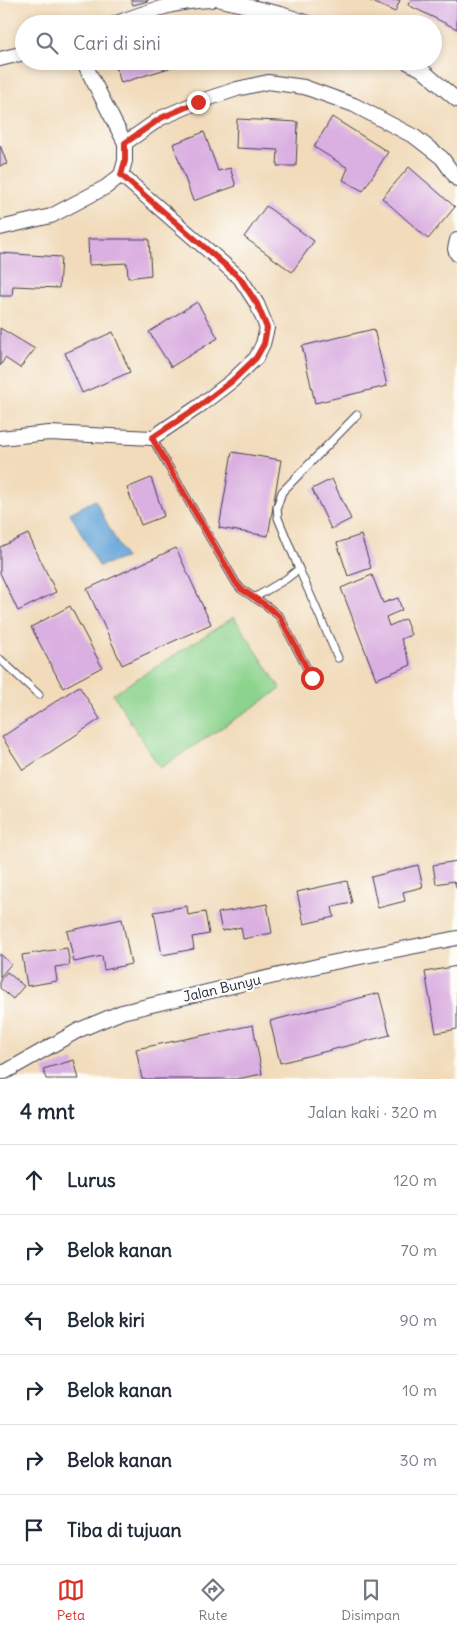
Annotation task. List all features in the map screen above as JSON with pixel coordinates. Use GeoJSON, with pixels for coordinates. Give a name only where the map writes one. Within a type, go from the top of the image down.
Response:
{"type":"FeatureCollection","features":[{"type":"Feature","properties":{"kind":"street"},"geometry":{"type":"LineString","coordinates":[[136,15],[146,11],[211,0]]}},
{"type":"Feature","properties":{"kind":"street"},"geometry":{"type":"LineString","coordinates":[[221,0],[242,2],[283,15]]}},
{"type":"Feature","properties":{"kind":"street"},"geometry":{"type":"LineString","coordinates":[[0,59],[15,55]]}},
{"type":"Feature","properties":{"kind":"street"},"geometry":{"type":"LineString","coordinates":[[0,228],[51,216],[106,187],[121,175],[125,161],[125,143],[88,70]]}},
{"type":"Feature","properties":{"kind":"street"},"geometry":{"type":"LineString","coordinates":[[421,70],[457,100]]}},
{"type":"Feature","properties":{"kind":"street"},"geometry":{"type":"LineString","coordinates":[[125,143],[161,118],[198,102],[237,89],[268,82],[304,87],[354,105],[414,137],[442,158],[457,179]]}},
{"type":"Feature","properties":{"kind":"street"},"geometry":{"type":"LineString","coordinates":[[0,438],[48,433],[152,438],[232,381],[256,358],[264,344],[267,328],[257,304],[240,278],[121,175]]}},
{"type":"Feature","properties":{"kind":"street"},"geometry":{"type":"LineString","coordinates":[[457,240],[455,249],[457,254]]}},
{"type":"Feature","properties":{"kind":"street","name":"Jalan Bunyu"},"geometry":{"type":"LineString","coordinates":[[4,1074],[79,1030],[122,1012],[330,963],[457,938]]}},
{"type":"Feature","properties":{"kind":"lane"},"geometry":{"type":"LineString","coordinates":[[338,658],[278,518],[278,507],[282,492],[357,415]]}},
{"type":"Feature","properties":{"kind":"lane"},"geometry":{"type":"LineString","coordinates":[[152,438],[236,583],[241,589],[280,617],[312,678]]}},
{"type":"Feature","properties":{"kind":"lane"},"geometry":{"type":"LineString","coordinates":[[254,598],[299,569]]}},
{"type":"Feature","properties":{"kind":"lane"},"geometry":{"type":"LineString","coordinates":[[0,658],[39,695]]}},
{"type":"Feature","properties":{"kind":"green space"},"geometry":{"type":"Polygon","coordinates":[[[234,617],[281,689],[160,768],[113,694],[234,617]]]}},
{"type":"Feature","properties":{"kind":"water"},"geometry":{"type":"Polygon","coordinates":[[[95,500],[125,558],[99,566],[70,513],[95,500]]]}},
{"type":"Feature","properties":{"kind":"building"},"geometry":{"type":"Polygon","coordinates":[[[131,0],[148,0],[148,1],[133,5],[131,0]]]}},
{"type":"Feature","properties":{"kind":"building"},"geometry":{"type":"Polygon","coordinates":[[[368,0],[400,0],[395,12],[368,0]]]}},
{"type":"Feature","properties":{"kind":"building"},"geometry":{"type":"Polygon","coordinates":[[[410,0],[457,0],[457,29],[442,22],[442,15],[428,15],[408,5],[410,0]]]}},
{"type":"Feature","properties":{"kind":"building"},"geometry":{"type":"Polygon","coordinates":[[[117,70],[162,70],[121,83],[117,70]]]}},
{"type":"Feature","properties":{"kind":"building"},"geometry":{"type":"Polygon","coordinates":[[[332,117],[388,152],[363,191],[343,180],[348,168],[314,147],[332,117]]]}},
{"type":"Feature","properties":{"kind":"building"},"geometry":{"type":"Polygon","coordinates":[[[237,119],[298,122],[296,166],[277,166],[278,150],[236,148],[237,119]]]}},
{"type":"Feature","properties":{"kind":"building"},"geometry":{"type":"Polygon","coordinates":[[[204,132],[218,171],[230,168],[236,186],[193,201],[173,144],[204,132]]]}},
{"type":"Feature","properties":{"kind":"building"},"geometry":{"type":"Polygon","coordinates":[[[0,145],[7,164],[0,166],[0,145]]]}},
{"type":"Feature","properties":{"kind":"building"},"geometry":{"type":"Polygon","coordinates":[[[409,167],[455,207],[428,239],[382,198],[409,167]]]}},
{"type":"Feature","properties":{"kind":"building"},"geometry":{"type":"Polygon","coordinates":[[[266,206],[314,241],[292,272],[244,237],[266,206]]]}},
{"type":"Feature","properties":{"kind":"building"},"geometry":{"type":"Polygon","coordinates":[[[88,239],[149,239],[151,275],[128,278],[127,263],[89,265],[88,239]]]}},
{"type":"Feature","properties":{"kind":"building"},"geometry":{"type":"Polygon","coordinates":[[[0,253],[61,257],[59,288],[13,286],[12,296],[0,296],[0,253]]]}},
{"type":"Feature","properties":{"kind":"building"},"geometry":{"type":"Polygon","coordinates":[[[197,302],[218,338],[171,367],[149,332],[197,302]]]}},
{"type":"Feature","properties":{"kind":"building"},"geometry":{"type":"Polygon","coordinates":[[[0,328],[35,349],[20,368],[5,358],[0,366],[0,328]]]}},
{"type":"Feature","properties":{"kind":"building"},"geometry":{"type":"Polygon","coordinates":[[[374,329],[387,386],[315,403],[302,346],[374,329]]]}},
{"type":"Feature","properties":{"kind":"building"},"geometry":{"type":"Polygon","coordinates":[[[113,332],[130,372],[82,393],[65,353],[113,332]]]}},
{"type":"Feature","properties":{"kind":"building"},"geometry":{"type":"Polygon","coordinates":[[[232,452],[281,460],[268,536],[219,528],[232,452]]]}},
{"type":"Feature","properties":{"kind":"building"},"geometry":{"type":"Polygon","coordinates":[[[151,478],[164,516],[141,525],[127,488],[151,478]]]}},
{"type":"Feature","properties":{"kind":"building"},"geometry":{"type":"Polygon","coordinates":[[[332,479],[351,519],[331,529],[312,489],[332,479]]]}},
{"type":"Feature","properties":{"kind":"building"},"geometry":{"type":"Polygon","coordinates":[[[28,534],[56,592],[18,611],[0,573],[0,547],[28,534]]]}},
{"type":"Feature","properties":{"kind":"building"},"geometry":{"type":"Polygon","coordinates":[[[361,535],[371,568],[348,576],[337,543],[361,535]]]}},
{"type":"Feature","properties":{"kind":"building"},"geometry":{"type":"Polygon","coordinates":[[[176,548],[211,624],[122,665],[87,589],[176,548]]]}},
{"type":"Feature","properties":{"kind":"building"},"geometry":{"type":"Polygon","coordinates":[[[372,575],[383,603],[398,598],[402,610],[386,617],[389,626],[405,619],[411,635],[401,639],[411,665],[376,679],[341,588],[372,575]]]}},
{"type":"Feature","properties":{"kind":"building"},"geometry":{"type":"Polygon","coordinates":[[[70,606],[102,667],[63,688],[31,627],[70,606]]]}},
{"type":"Feature","properties":{"kind":"building"},"geometry":{"type":"Polygon","coordinates":[[[79,686],[100,719],[23,770],[2,737],[79,686]]]}},
{"type":"Feature","properties":{"kind":"building"},"geometry":{"type":"Polygon","coordinates":[[[457,861],[457,889],[454,881],[436,884],[433,865],[457,861]]]}},
{"type":"Feature","properties":{"kind":"building"},"geometry":{"type":"Polygon","coordinates":[[[418,865],[423,887],[403,892],[405,901],[378,908],[371,877],[418,865]]]}},
{"type":"Feature","properties":{"kind":"building"},"geometry":{"type":"Polygon","coordinates":[[[347,881],[352,903],[332,907],[334,917],[304,924],[297,892],[347,881]]]}},
{"type":"Feature","properties":{"kind":"building"},"geometry":{"type":"Polygon","coordinates":[[[267,904],[272,933],[243,939],[241,927],[222,931],[218,913],[267,904]]]}},
{"type":"Feature","properties":{"kind":"building"},"geometry":{"type":"Polygon","coordinates":[[[187,906],[188,915],[205,912],[209,934],[192,937],[194,949],[162,955],[154,912],[187,906]]]}},
{"type":"Feature","properties":{"kind":"building"},"geometry":{"type":"Polygon","coordinates":[[[122,919],[131,964],[104,970],[102,956],[74,962],[67,931],[122,919]]]}},
{"type":"Feature","properties":{"kind":"building"},"geometry":{"type":"Polygon","coordinates":[[[67,948],[70,965],[55,967],[57,981],[27,986],[22,955],[67,948]]]}},
{"type":"Feature","properties":{"kind":"building"},"geometry":{"type":"Polygon","coordinates":[[[0,954],[11,964],[0,977],[0,954]]]}},
{"type":"Feature","properties":{"kind":"building"},"geometry":{"type":"Polygon","coordinates":[[[457,966],[457,1029],[436,1033],[425,972],[457,966]]]}},
{"type":"Feature","properties":{"kind":"building"},"geometry":{"type":"Polygon","coordinates":[[[7,972],[24,986],[13,999],[0,988],[0,980],[7,972]]]}},
{"type":"Feature","properties":{"kind":"building"},"geometry":{"type":"Polygon","coordinates":[[[379,993],[390,1035],[280,1063],[270,1021],[379,993]]]}},
{"type":"Feature","properties":{"kind":"building"},"geometry":{"type":"Polygon","coordinates":[[[253,1025],[262,1074],[237,1079],[142,1079],[136,1049],[253,1025]]]}},
{"type":"Feature","properties":{"kind":"building"},"geometry":{"type":"Polygon","coordinates":[[[74,1060],[79,1079],[46,1079],[43,1069],[74,1060]]]}},
{"type":"Feature","properties":{"kind":"route"},"geometry":{"type":"LineString","coordinates":[[198,102],[161,118],[125,143],[125,161],[121,175],[240,278],[257,304],[267,328],[264,344],[256,358],[232,381],[152,438],[236,583],[241,589],[280,617],[312,678]]}}]}
